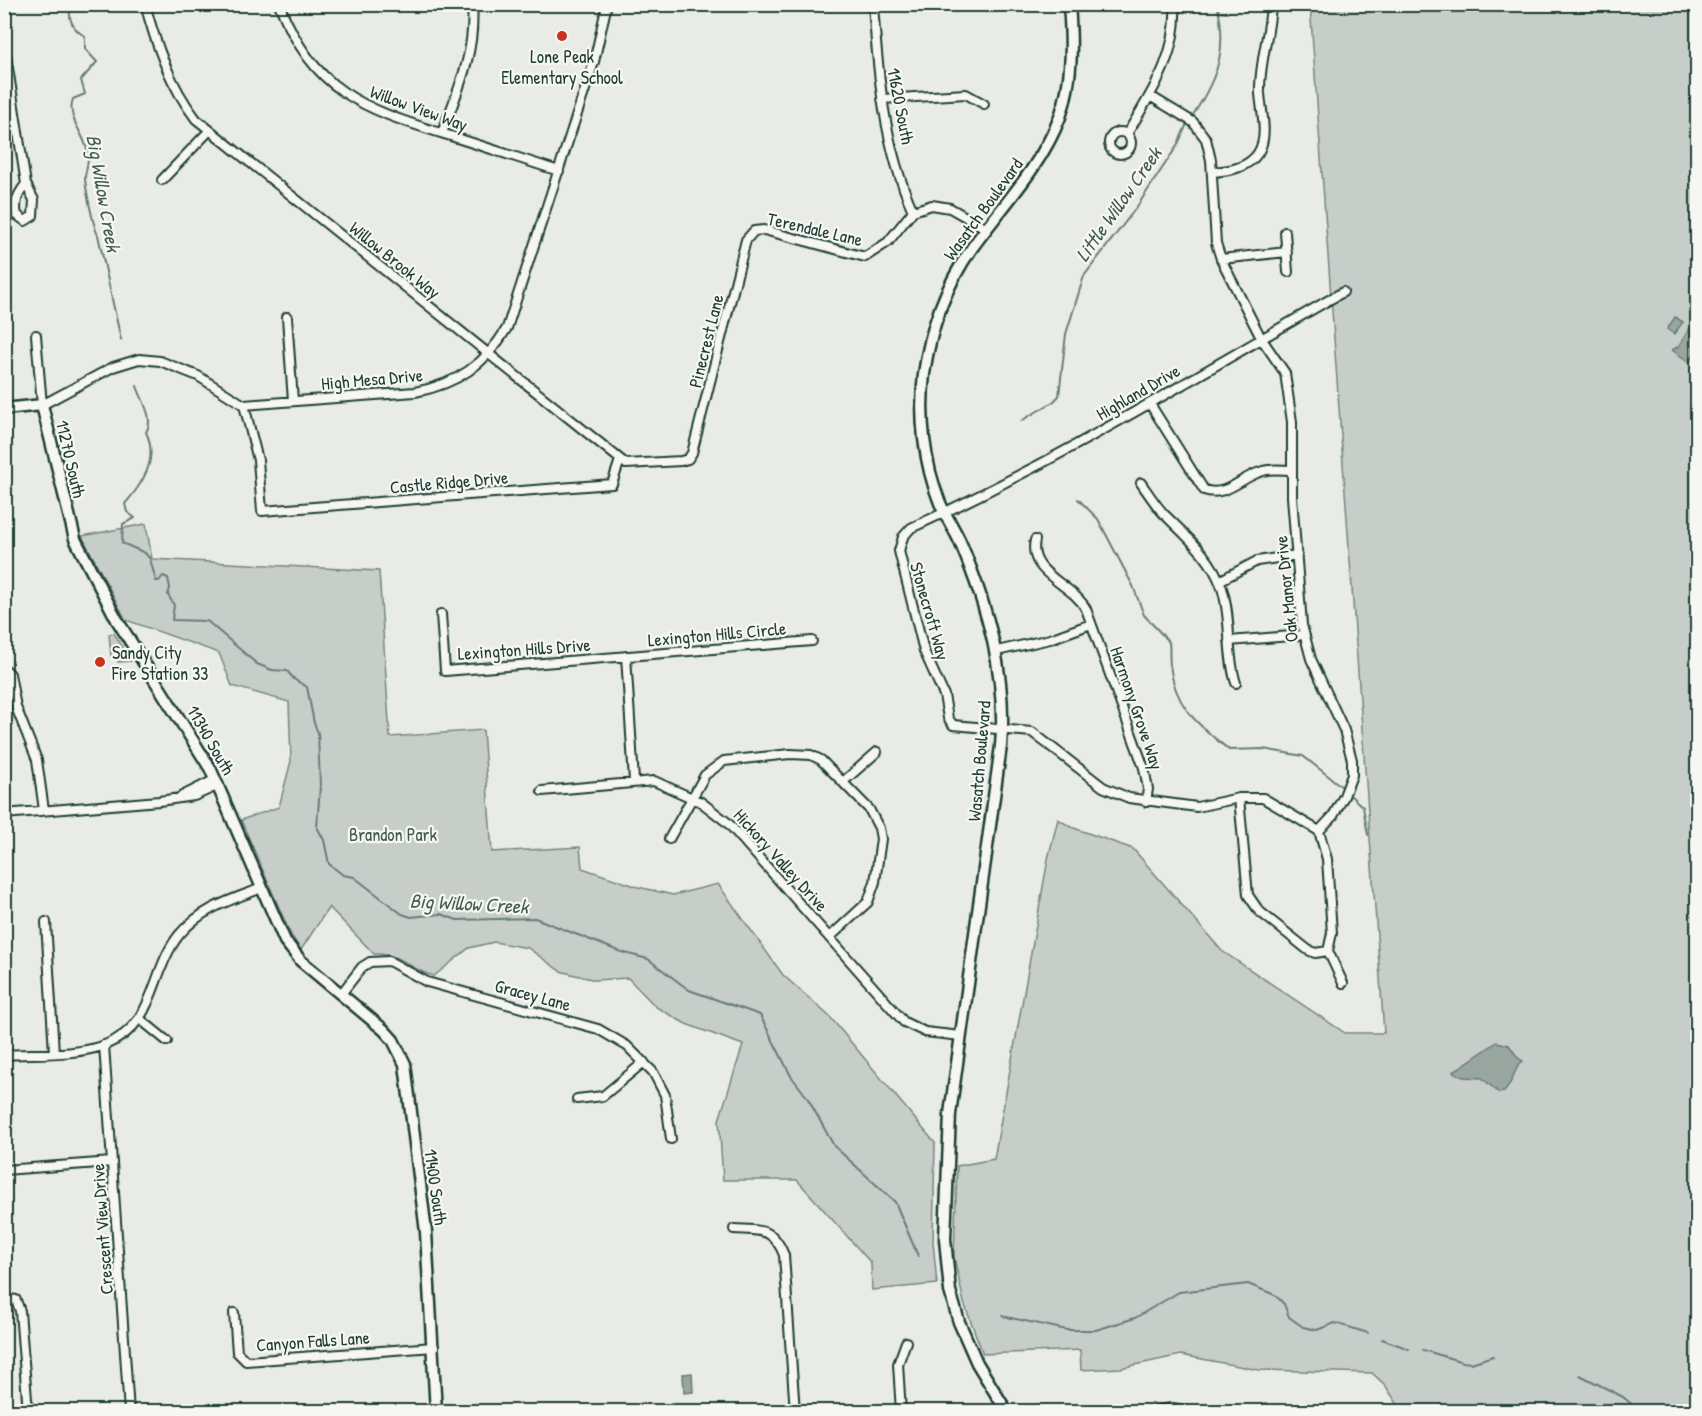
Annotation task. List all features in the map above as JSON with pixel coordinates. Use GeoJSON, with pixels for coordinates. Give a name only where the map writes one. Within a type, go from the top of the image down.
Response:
{"type":"FeatureCollection","features":[{"type":"Feature","properties":{"kind":"main road","name":"Wasatch Boulevard"},"geometry":{"type":"LineString","coordinates":[[1007,1412],[969,1348],[954,1307],[946,1264],[945,1239],[948,1136],[1003,729],[1002,688],[997,651],[969,565],[934,488],[926,451],[922,413],[925,373],[932,335],[946,295],[961,265],[1043,153],[1061,114],[1071,65],[1069,4]]}},
{"type":"Feature","properties":{"kind":"main road"},"geometry":{"type":"LineString","coordinates":[[4,409],[42,405]]}},
{"type":"Feature","properties":{"kind":"main road","name":"11270 South"},"geometry":{"type":"LineString","coordinates":[[42,405],[70,526],[98,585]]}},
{"type":"Feature","properties":{"kind":"main road","name":"11340 South"},"geometry":{"type":"LineString","coordinates":[[98,585],[127,636],[198,745],[217,782],[279,929],[293,952],[341,994]]}},
{"type":"Feature","properties":{"kind":"main road","name":"11400 South"},"geometry":{"type":"LineString","coordinates":[[341,994],[393,1040],[405,1064],[426,1232],[436,1412]]}},
{"type":"Feature","properties":{"kind":"street","name":"Willow Brook Way"},"geometry":{"type":"LineString","coordinates":[[145,4],[175,88],[196,119],[620,460]]}},
{"type":"Feature","properties":{"kind":"street","name":"Willow View Way"},"geometry":{"type":"LineString","coordinates":[[279,4],[299,47],[330,83],[375,111],[559,171]]}},
{"type":"Feature","properties":{"kind":"street"},"geometry":{"type":"LineString","coordinates":[[442,133],[466,70],[473,34],[472,4]]}},
{"type":"Feature","properties":{"kind":"street","name":"High Mesa Drive"},"geometry":{"type":"LineString","coordinates":[[244,405],[434,388],[464,375],[489,354],[507,328],[594,62],[607,4]]}},
{"type":"Feature","properties":{"kind":"street","name":"11620 South"},"geometry":{"type":"LineString","coordinates":[[873,4],[882,99],[907,197],[913,211]]}},
{"type":"Feature","properties":{"kind":"street"},"geometry":{"type":"LineString","coordinates":[[1127,134],[1150,96],[1172,49],[1176,24],[1175,4]]}},
{"type":"Feature","properties":{"kind":"street"},"geometry":{"type":"LineString","coordinates":[[1212,172],[1237,168],[1248,163],[1260,149],[1263,131],[1260,81],[1269,37],[1271,4]]}},
{"type":"Feature","properties":{"kind":"street"},"geometry":{"type":"LineString","coordinates":[[4,42],[26,184]]}},
{"type":"Feature","properties":{"kind":"street"},"geometry":{"type":"LineString","coordinates":[[882,99],[966,94],[976,97],[984,104]]}},
{"type":"Feature","properties":{"kind":"street","name":"Oak Manor Drive"},"geometry":{"type":"LineString","coordinates":[[1150,96],[1200,129],[1209,149],[1216,243],[1221,259],[1261,338],[1285,373],[1292,422],[1292,470],[1304,635],[1311,659],[1344,730],[1352,760],[1352,775],[1344,796],[1334,816],[1319,831]]}},
{"type":"Feature","properties":{"kind":"street"},"geometry":{"type":"LineString","coordinates":[[162,180],[209,131]]}},
{"type":"Feature","properties":{"kind":"street"},"geometry":{"type":"LineString","coordinates":[[913,211],[932,205],[942,205],[987,229]]}},
{"type":"Feature","properties":{"kind":"street","name":"Terendale Lane"},"geometry":{"type":"LineString","coordinates":[[754,231],[764,230],[865,257],[888,242],[913,211]]}},
{"type":"Feature","properties":{"kind":"street","name":"Pinecrest Lane"},"geometry":{"type":"LineString","coordinates":[[620,460],[634,465],[688,459],[698,431],[746,240],[754,231]]}},
{"type":"Feature","properties":{"kind":"street"},"geometry":{"type":"LineString","coordinates":[[1285,232],[1288,272]]}},
{"type":"Feature","properties":{"kind":"street"},"geometry":{"type":"LineString","coordinates":[[1221,259],[1287,252]]}},
{"type":"Feature","properties":{"kind":"street","name":"Highland Drive"},"geometry":{"type":"LineString","coordinates":[[944,513],[1000,486],[1150,404],[1342,292]]}},
{"type":"Feature","properties":{"kind":"street"},"geometry":{"type":"LineString","coordinates":[[287,317],[293,401]]}},
{"type":"Feature","properties":{"kind":"street","name":"11270 South"},"geometry":{"type":"LineString","coordinates":[[36,335],[42,405]]}},
{"type":"Feature","properties":{"kind":"street"},"geometry":{"type":"LineString","coordinates":[[42,405],[113,367],[139,359],[160,361],[198,376],[244,405]]}},
{"type":"Feature","properties":{"kind":"street"},"geometry":{"type":"LineString","coordinates":[[1150,404],[1204,490],[1224,491],[1262,471],[1292,470]]}},
{"type":"Feature","properties":{"kind":"street","name":"Castle Ridge Drive"},"geometry":{"type":"LineString","coordinates":[[244,405],[258,460],[262,511],[612,484],[620,460]]}},
{"type":"Feature","properties":{"kind":"street"},"geometry":{"type":"LineString","coordinates":[[1142,483],[1162,512],[1191,539],[1219,580],[1225,599],[1229,657],[1236,683]]}},
{"type":"Feature","properties":{"kind":"street","name":"Stonecroft Way"},"geometry":{"type":"LineString","coordinates":[[944,513],[906,532],[899,551],[924,651],[944,695],[951,723],[959,728],[1003,729]]}},
{"type":"Feature","properties":{"kind":"street","name":"Harmony Grove Way"},"geometry":{"type":"LineString","coordinates":[[1035,540],[1034,556],[1037,564],[1074,592],[1086,609],[1144,768],[1148,789],[1146,802]]}},
{"type":"Feature","properties":{"kind":"street"},"geometry":{"type":"LineString","coordinates":[[1219,580],[1257,561],[1297,555]]}},
{"type":"Feature","properties":{"kind":"street","name":"Lexington Hills Drive"},"geometry":{"type":"LineString","coordinates":[[441,614],[445,671],[626,656]]}},
{"type":"Feature","properties":{"kind":"street"},"geometry":{"type":"LineString","coordinates":[[997,651],[1050,639],[1091,624]]}},
{"type":"Feature","properties":{"kind":"street"},"geometry":{"type":"LineString","coordinates":[[1229,641],[1304,635]]}},
{"type":"Feature","properties":{"kind":"street","name":"Lexington Hills Circle"},"geometry":{"type":"LineString","coordinates":[[626,656],[812,641]]}},
{"type":"Feature","properties":{"kind":"street"},"geometry":{"type":"LineString","coordinates":[[626,656],[634,782]]}},
{"type":"Feature","properties":{"kind":"street"},"geometry":{"type":"LineString","coordinates":[[4,668],[10,674],[16,707],[37,760],[44,810]]}},
{"type":"Feature","properties":{"kind":"street"},"geometry":{"type":"LineString","coordinates":[[1003,729],[1027,730],[1037,734],[1103,787],[1146,802],[1197,807],[1254,797],[1268,800],[1319,831],[1327,859],[1332,933],[1328,951],[1343,983]]}},
{"type":"Feature","properties":{"kind":"street"},"geometry":{"type":"LineString","coordinates":[[844,782],[877,752]]}},
{"type":"Feature","properties":{"kind":"street"},"geometry":{"type":"LineString","coordinates":[[669,839],[705,774],[714,767],[736,758],[790,754],[811,755],[830,766],[875,818],[879,828],[881,849],[875,882],[868,902],[830,937]]}},
{"type":"Feature","properties":{"kind":"street"},"geometry":{"type":"LineString","coordinates":[[4,814],[159,801],[191,796],[217,782]]}},
{"type":"Feature","properties":{"kind":"street","name":"Hickory Valley Drive"},"geometry":{"type":"LineString","coordinates":[[542,791],[634,782],[664,784],[691,797],[719,814],[728,823],[904,1022],[926,1032],[961,1036]]}},
{"type":"Feature","properties":{"kind":"street"},"geometry":{"type":"LineString","coordinates":[[1239,798],[1245,887],[1252,903],[1308,950],[1315,953],[1328,951]]}},
{"type":"Feature","properties":{"kind":"street"},"geometry":{"type":"LineString","coordinates":[[4,1055],[54,1052],[104,1045],[123,1034],[140,1019],[148,1005],[168,952],[180,934],[210,908],[262,888]]}},
{"type":"Feature","properties":{"kind":"street"},"geometry":{"type":"LineString","coordinates":[[46,922],[54,1052]]}},
{"type":"Feature","properties":{"kind":"street","name":"Gracey Lane"},"geometry":{"type":"LineString","coordinates":[[341,994],[362,967],[370,962],[389,961],[433,984],[598,1029],[627,1046],[653,1072],[665,1095],[671,1139]]}},
{"type":"Feature","properties":{"kind":"street"},"geometry":{"type":"LineString","coordinates":[[140,1019],[167,1041]]}},
{"type":"Feature","properties":{"kind":"street","name":"Crescent View Drive"},"geometry":{"type":"LineString","coordinates":[[104,1045],[129,1412]]}},
{"type":"Feature","properties":{"kind":"street"},"geometry":{"type":"LineString","coordinates":[[578,1099],[603,1096],[644,1062]]}},
{"type":"Feature","properties":{"kind":"street"},"geometry":{"type":"LineString","coordinates":[[4,1170],[112,1162]]}},
{"type":"Feature","properties":{"kind":"street"},"geometry":{"type":"LineString","coordinates":[[734,1229],[767,1232],[779,1242],[784,1255],[795,1412]]}},
{"type":"Feature","properties":{"kind":"street"},"geometry":{"type":"LineString","coordinates":[[4,1298],[16,1300],[21,1311],[28,1411],[13,1412]]}},
{"type":"Feature","properties":{"kind":"street","name":"Canyon Falls Lane"},"geometry":{"type":"LineString","coordinates":[[234,1313],[237,1352],[246,1361],[434,1347]]}},
{"type":"Feature","properties":{"kind":"street"},"geometry":{"type":"LineString","coordinates":[[901,1412],[898,1364],[906,1342]]}},
{"type":"Feature","properties":{"kind":"street"},"geometry":{"type":"LineString","coordinates":[[1147,1412],[1172,1408],[1193,1412]]}},
{"type":"Feature","properties":{"kind":"green space"},"geometry":{"type":"Polygon","coordinates":[[[1310,5],[1697,5],[1697,1411],[1402,1411],[1385,1385],[1372,1373],[1259,1370],[1181,1355],[1121,1368],[1081,1370],[1080,1350],[983,1354],[964,1303],[954,1257],[957,1166],[994,1159],[1048,859],[1058,819],[1071,827],[1133,849],[1222,951],[1345,1033],[1384,1033],[1310,5]]]}},
{"type":"Feature","properties":{"kind":"green space","name":"Brandon Park"},"geometry":{"type":"Polygon","coordinates":[[[146,524],[152,559],[379,571],[390,737],[483,730],[492,852],[580,847],[582,868],[638,887],[673,895],[718,884],[783,975],[830,1017],[935,1143],[933,1242],[937,1284],[872,1290],[871,1263],[797,1180],[723,1180],[719,1120],[743,1045],[686,1024],[656,1007],[628,978],[595,980],[560,971],[528,948],[494,942],[469,948],[434,976],[392,956],[374,954],[329,907],[301,950],[291,935],[241,820],[279,807],[291,761],[289,702],[232,686],[219,653],[126,620],[82,536],[146,524]]]}},
{"type":"Feature","properties":{"kind":"green space"},"geometry":{"type":"Polygon","coordinates":[[[114,633],[131,661],[118,662],[117,657],[111,656],[109,634],[114,633]]]}},
{"type":"Feature","properties":{"kind":"shaded area"},"geometry":{"type":"Polygon","coordinates":[[[1675,317],[1683,322],[1674,334],[1667,329],[1675,317]]]}},
{"type":"Feature","properties":{"kind":"shaded area"},"geometry":{"type":"Polygon","coordinates":[[[1689,329],[1698,335],[1697,349],[1689,362],[1672,350],[1679,346],[1689,329]]]}},
{"type":"Feature","properties":{"kind":"shaded area"},"geometry":{"type":"Polygon","coordinates":[[[1497,1042],[1509,1045],[1523,1061],[1517,1067],[1504,1092],[1499,1093],[1482,1078],[1463,1077],[1453,1072],[1497,1042]]]}},
{"type":"Feature","properties":{"kind":"shaded area"},"geometry":{"type":"Polygon","coordinates":[[[692,1373],[693,1392],[684,1393],[683,1374],[692,1373]]]}},
{"type":"Feature","properties":{"kind":"waterway","name":"Big Willow Creek"},"geometry":{"type":"LineString","coordinates":[[72,4],[70,9],[72,23],[85,36],[85,49],[97,62],[81,80],[85,94],[73,99],[71,106],[88,154],[86,189],[121,340]]}},
{"type":"Feature","properties":{"kind":"waterway","name":"Little Willow Creek"},"geometry":{"type":"LineString","coordinates":[[1193,115],[1209,88],[1221,49],[1217,4]]}},
{"type":"Feature","properties":{"kind":"waterway","name":"Little Willow Creek"},"geometry":{"type":"LineString","coordinates":[[1021,421],[1059,396],[1066,334],[1084,276],[1136,208],[1177,146],[1186,126]]}},
{"type":"Feature","properties":{"kind":"waterway","name":"Big Willow Creek"},"geometry":{"type":"LineString","coordinates":[[137,386],[148,415],[146,432],[151,452],[143,480],[125,504],[127,512],[135,518],[123,524],[122,543],[145,553],[150,559],[156,581],[163,576],[168,578],[170,588],[168,595],[174,605],[172,620],[207,621],[257,664],[272,670],[287,671],[295,680],[307,687],[318,733],[320,786],[317,827],[324,840],[329,864],[343,875],[354,877],[402,914],[411,917],[441,914],[457,920],[535,918],[621,952],[648,959],[689,990],[760,1015],[791,1076],[807,1097],[834,1146],[895,1202],[918,1256]]}},
{"type":"Feature","properties":{"kind":"waterway","name":"Little Willow Creek"},"geometry":{"type":"LineString","coordinates":[[1078,499],[1098,519],[1133,586],[1144,615],[1169,642],[1170,665],[1177,693],[1198,723],[1229,750],[1263,749],[1303,756],[1341,786]]}},
{"type":"Feature","properties":{"kind":"waterway","name":"Little Willow Creek"},"geometry":{"type":"LineString","coordinates":[[1351,796],[1363,807],[1368,835]]}},
{"type":"Feature","properties":{"kind":"waterway","name":"Big Willow Creek"},"geometry":{"type":"LineString","coordinates":[[1002,1316],[1067,1330],[1096,1330],[1135,1318],[1179,1292],[1248,1284],[1275,1295],[1284,1304],[1289,1317],[1303,1327],[1317,1330],[1335,1323],[1368,1333]]}},
{"type":"Feature","properties":{"kind":"waterway","name":"Big Willow Creek"},"geometry":{"type":"LineString","coordinates":[[1382,1339],[1409,1349]]}},
{"type":"Feature","properties":{"kind":"waterway","name":"Big Willow Creek"},"geometry":{"type":"LineString","coordinates":[[1423,1350],[1471,1363],[1493,1356]]}},
{"type":"Feature","properties":{"kind":"waterway","name":"Big Willow Creek"},"geometry":{"type":"LineString","coordinates":[[1580,1375],[1623,1397],[1641,1412]]}},
{"type":"Feature","properties":{"kind":"place","name":"Lone Peak Elementary School"},"geometry":{"type":"Point","coordinates":[562,36]}},
{"type":"Feature","properties":{"kind":"place","name":"Sandy City Fire Station 33"},"geometry":{"type":"Point","coordinates":[100,662]}}]}
